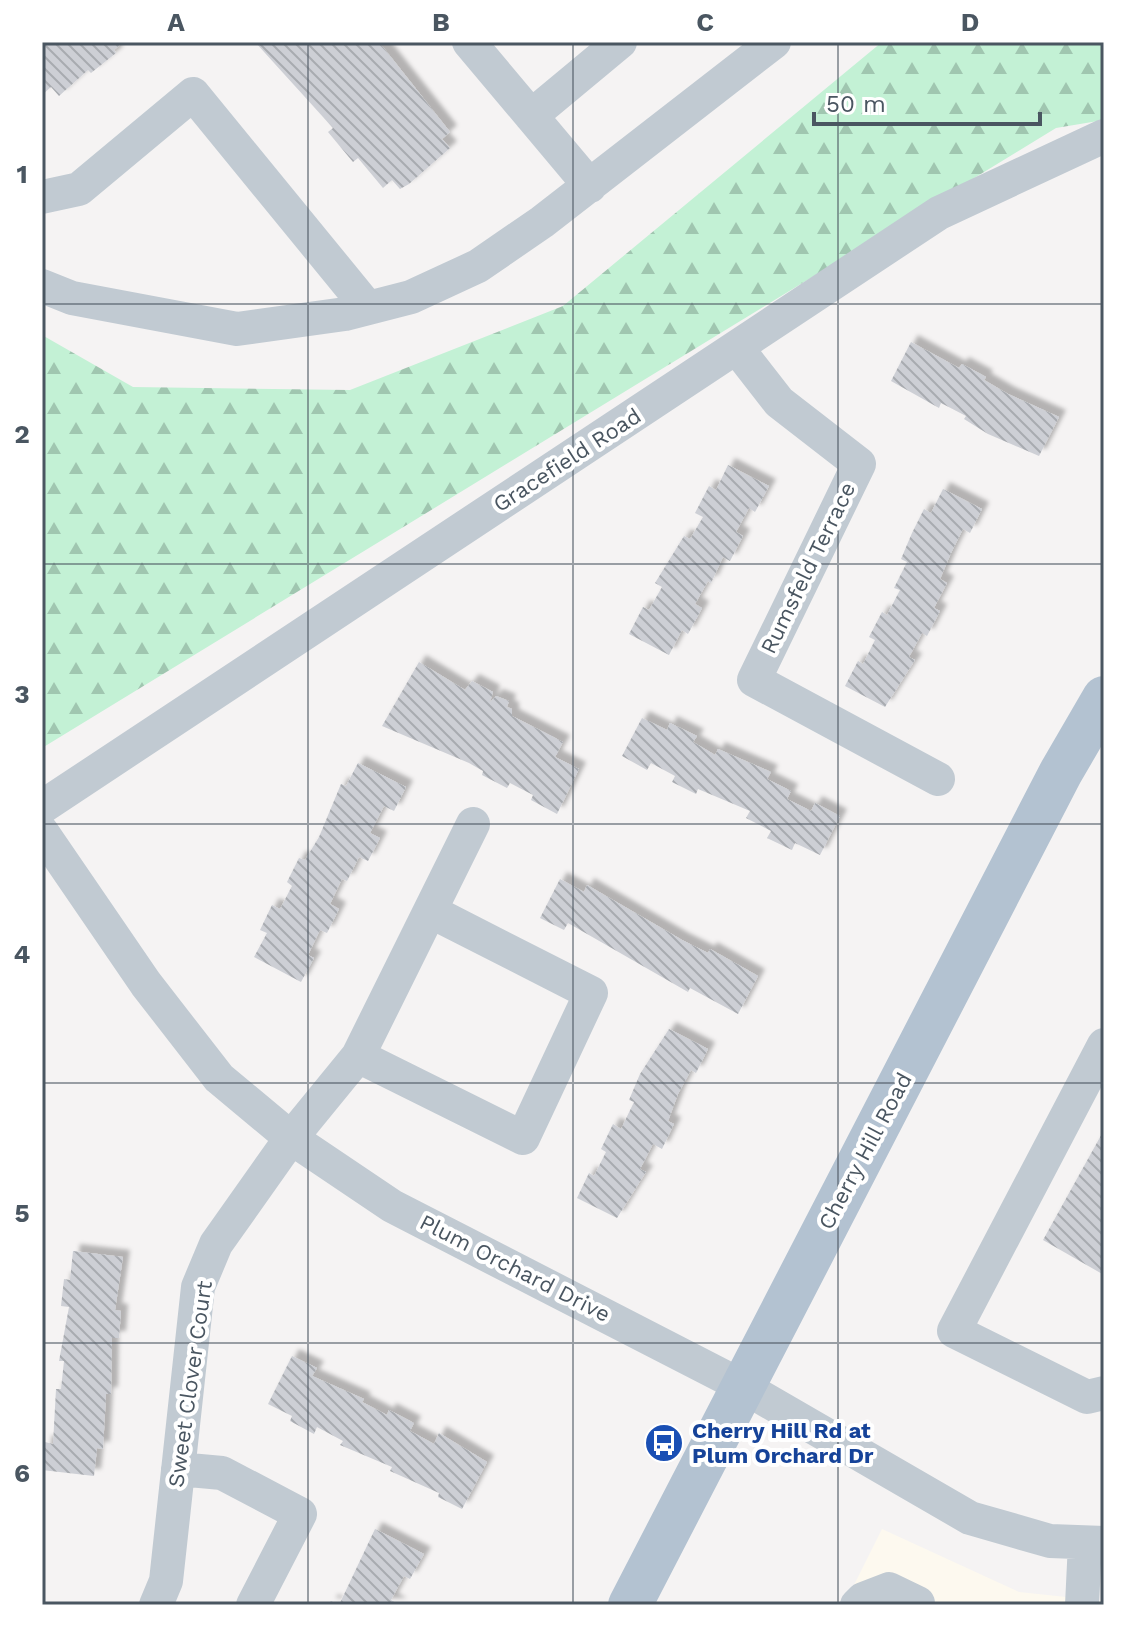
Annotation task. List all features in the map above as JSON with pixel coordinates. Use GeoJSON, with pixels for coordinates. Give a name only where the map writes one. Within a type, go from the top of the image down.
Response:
{"type":"FeatureCollection","features":[{"type":"Feature","properties":{"kind":"main road","name":"Cherry Hill Road"},"geometry":{"type":"LineString","coordinates":[[630,1605],[1061,772],[1104,698]]}},
{"type":"Feature","properties":{"kind":"street"},"geometry":{"type":"LineString","coordinates":[[469,42],[590,186]]}},
{"type":"Feature","properties":{"kind":"street"},"geometry":{"type":"LineString","coordinates":[[531,116],[620,42]]}},
{"type":"Feature","properties":{"kind":"street"},"geometry":{"type":"LineString","coordinates":[[42,286],[85,301],[237,329],[368,308],[411,297],[478,266],[590,186],[737,54],[774,42]]}},
{"type":"Feature","properties":{"kind":"street"},"geometry":{"type":"LineString","coordinates":[[42,197],[79,189],[193,94],[368,308]]}},
{"type":"Feature","properties":{"kind":"street","name":"Gracefield Road"},"geometry":{"type":"LineString","coordinates":[[42,807],[939,213],[1104,136]]}},
{"type":"Feature","properties":{"kind":"street","name":"Rumsfeld Terrace"},"geometry":{"type":"LineString","coordinates":[[737,348],[779,402],[859,464],[754,680],[938,779]]}},
{"type":"Feature","properties":{"kind":"street","name":"Sweet Clover Court"},"geometry":{"type":"LineString","coordinates":[[156,1605],[166,1581],[198,1287],[216,1244],[291,1138],[358,1056],[473,824]]}},
{"type":"Feature","properties":{"kind":"street","name":"Plum Orchard Drive"},"geometry":{"type":"LineString","coordinates":[[42,832],[146,984],[219,1078],[291,1138],[392,1206],[742,1386],[970,1518],[1050,1541],[1094,1543]]}},
{"type":"Feature","properties":{"kind":"street"},"geometry":{"type":"LineString","coordinates":[[358,1056],[523,1138],[591,993],[430,911]]}},
{"type":"Feature","properties":{"kind":"street"},"geometry":{"type":"LineString","coordinates":[[1104,1045],[954,1331],[1087,1397],[1104,1393]]}},
{"type":"Feature","properties":{"kind":"street"},"geometry":{"type":"LineString","coordinates":[[178,1469],[222,1473],[300,1514],[253,1605]]}},
{"type":"Feature","properties":{"kind":"street"},"geometry":{"type":"LineString","coordinates":[[1082,1605],[1094,1543]]}},
{"type":"Feature","properties":{"kind":"street"},"geometry":{"type":"LineString","coordinates":[[857,1605],[863,1599],[889,1589],[920,1604]]}},
{"type":"Feature","properties":{"kind":"shaded area"},"geometry":{"type":"Polygon","coordinates":[[[882,1529],[1019,1592],[1104,1601],[1104,1605],[844,1605],[882,1529]]]}},
{"type":"Feature","properties":{"kind":"green space"},"geometry":{"type":"Polygon","coordinates":[[[882,42],[1104,42],[1104,120],[1056,128],[42,748],[42,335],[133,387],[350,390],[563,306],[882,42]]]}},
{"type":"Feature","properties":{"kind":"building"},"geometry":{"type":"Polygon","coordinates":[[[42,42],[123,42],[114,50],[116,53],[91,73],[88,70],[59,96],[51,87],[42,95],[42,42]]]}},
{"type":"Feature","properties":{"kind":"building"},"geometry":{"type":"Polygon","coordinates":[[[255,42],[379,42],[450,132],[442,139],[450,148],[409,184],[400,189],[392,180],[383,188],[358,158],[353,162],[328,132],[333,128],[255,42]]]}},
{"type":"Feature","properties":{"kind":"building"},"geometry":{"type":"Polygon","coordinates":[[[911,342],[959,368],[962,364],[1008,394],[1059,417],[1039,456],[988,434],[964,419],[966,416],[941,403],[939,408],[891,381],[911,342]]]}},
{"type":"Feature","properties":{"kind":"building"},"geometry":{"type":"Polygon","coordinates":[[[728,465],[769,486],[755,512],[749,508],[736,532],[743,536],[730,561],[723,557],[711,583],[708,581],[695,604],[702,608],[688,634],[682,630],[669,655],[629,634],[643,607],[649,610],[662,587],[655,583],[684,536],[690,539],[703,517],[695,513],[709,486],[716,490],[728,465]]]}},
{"type":"Feature","properties":{"kind":"building"},"geometry":{"type":"Polygon","coordinates":[[[943,489],[982,509],[970,533],[963,529],[951,553],[940,579],[947,583],[934,608],[940,611],[927,636],[922,633],[909,657],[915,660],[885,707],[845,686],[858,661],[863,664],[875,640],[869,637],[882,612],[887,615],[900,590],[894,588],[907,562],[901,559],[912,533],[924,509],[931,513],[943,489]]]}},
{"type":"Feature","properties":{"kind":"building"},"geometry":{"type":"Polygon","coordinates":[[[419,662],[465,690],[472,681],[493,692],[490,702],[496,696],[509,701],[507,707],[512,709],[512,716],[563,742],[555,757],[579,769],[557,814],[531,800],[533,795],[510,783],[507,788],[482,775],[483,771],[469,763],[382,726],[419,662]]]}},
{"type":"Feature","properties":{"kind":"building"},"geometry":{"type":"Polygon","coordinates":[[[642,718],[667,730],[670,723],[697,736],[693,742],[715,755],[718,749],[771,772],[767,779],[791,791],[787,799],[811,811],[815,803],[840,816],[820,855],[795,843],[792,850],[767,838],[771,831],[746,818],[750,811],[698,789],[696,794],[672,782],[675,776],[651,763],[647,770],[622,756],[642,718]]]}},
{"type":"Feature","properties":{"kind":"building"},"geometry":{"type":"Polygon","coordinates":[[[358,763],[406,787],[394,811],[384,806],[370,833],[380,838],[368,861],[359,857],[347,881],[342,879],[330,904],[339,909],[327,933],[320,930],[308,955],[314,958],[301,982],[254,957],[267,933],[260,930],[272,905],[280,909],[292,886],[287,882],[299,858],[305,860],[319,837],[341,784],[346,786],[358,763]]]}},
{"type":"Feature","properties":{"kind":"building"},"geometry":{"type":"Polygon","coordinates":[[[560,879],[584,892],[587,885],[682,940],[708,953],[710,949],[758,976],[738,1014],[690,988],[688,992],[568,923],[564,930],[540,918],[560,879]]]}},
{"type":"Feature","properties":{"kind":"building"},"geometry":{"type":"Polygon","coordinates":[[[669,1029],[708,1049],[696,1073],[691,1070],[678,1094],[668,1121],[674,1124],[662,1149],[653,1144],[640,1169],[646,1172],[617,1218],[577,1198],[589,1173],[594,1176],[606,1152],[601,1149],[613,1124],[621,1129],[634,1102],[629,1100],[640,1074],[669,1029]]]}},
{"type":"Feature","properties":{"kind":"building"},"geometry":{"type":"Polygon","coordinates":[[[1104,1130],[1104,1275],[1043,1240],[1104,1130]]]}},
{"type":"Feature","properties":{"kind":"building"},"geometry":{"type":"Polygon","coordinates":[[[73,1251],[123,1257],[115,1310],[121,1311],[119,1338],[112,1338],[111,1394],[106,1394],[103,1449],[97,1448],[94,1476],[42,1470],[45,1442],[53,1444],[56,1389],[61,1389],[64,1361],[59,1361],[69,1307],[61,1306],[64,1279],[70,1280],[73,1251]]]}},
{"type":"Feature","properties":{"kind":"building"},"geometry":{"type":"Polygon","coordinates":[[[292,1356],[317,1368],[312,1376],[364,1399],[362,1402],[387,1415],[389,1410],[414,1423],[410,1431],[434,1444],[439,1433],[487,1462],[462,1509],[438,1497],[439,1493],[390,1471],[392,1467],[340,1445],[343,1441],[317,1427],[314,1434],[290,1421],[292,1416],[268,1404],[292,1356]]]}},
{"type":"Feature","properties":{"kind":"building"},"geometry":{"type":"Polygon","coordinates":[[[375,1529],[424,1554],[410,1579],[404,1576],[391,1600],[400,1605],[339,1605],[375,1529]]]}},
{"type":"Feature","properties":{"kind":"place","name":"Cherry Hill Rd at Plum Orchard Dr"},"geometry":{"type":"Point","coordinates":[664,1443]}}]}
